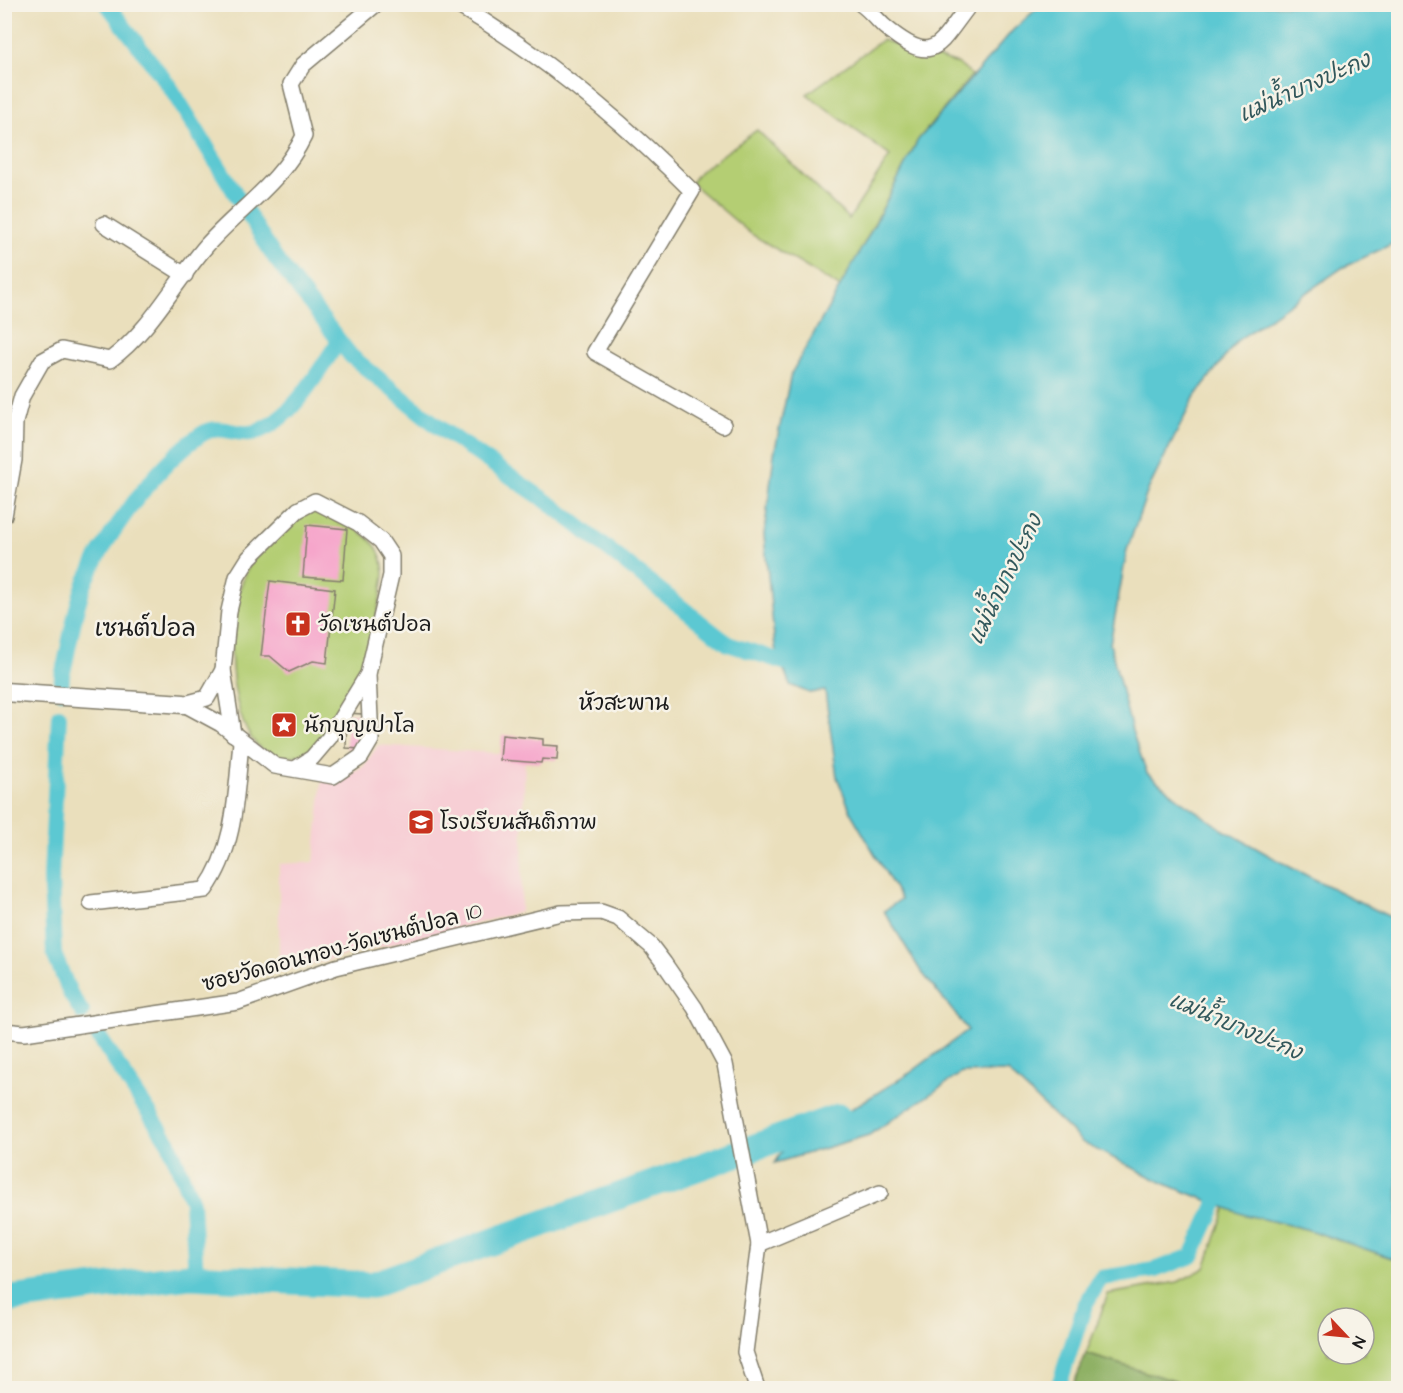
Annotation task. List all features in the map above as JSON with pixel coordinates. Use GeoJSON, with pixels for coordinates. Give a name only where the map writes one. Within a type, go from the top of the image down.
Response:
{"type":"FeatureCollection","features":[{"type":"Feature","properties":{"kind":"street"},"geometry":{"type":"LineString","coordinates":[[4,516],[14,460],[10,417],[42,361],[62,350],[110,360],[128,347],[208,245],[266,190],[294,158],[304,136],[291,84],[303,65],[376,4]]}},
{"type":"Feature","properties":{"kind":"street"},"geometry":{"type":"LineString","coordinates":[[456,4],[558,71],[621,121],[692,191],[595,352],[723,425]]}},
{"type":"Feature","properties":{"kind":"street"},"geometry":{"type":"LineString","coordinates":[[861,4],[884,26],[918,49],[926,51],[935,48],[970,4]]}},
{"type":"Feature","properties":{"kind":"street"},"geometry":{"type":"LineString","coordinates":[[104,224],[185,275]]}},
{"type":"Feature","properties":{"kind":"street"},"geometry":{"type":"LineString","coordinates":[[91,903],[205,890],[218,873],[228,850],[237,738],[223,670],[229,611],[237,577],[249,558],[298,510],[315,501],[358,523],[381,541],[391,556],[391,575],[368,674],[371,740],[361,757],[333,776],[275,766],[237,738],[184,704]]}},
{"type":"Feature","properties":{"kind":"street"},"geometry":{"type":"LineString","coordinates":[[4,692],[184,704],[207,698],[223,670]]}},
{"type":"Feature","properties":{"kind":"street"},"geometry":{"type":"LineString","coordinates":[[295,769],[312,758],[329,738],[368,674]]}},
{"type":"Feature","properties":{"kind":"street","name":"ซอยวัดดอนทอง-วัดเซนต์ปอล 10"},"geometry":{"type":"LineString","coordinates":[[4,1031],[24,1033],[238,1002],[336,967],[561,913],[601,912],[618,918],[633,929],[664,963],[695,1008],[725,1064],[733,1095],[759,1244],[745,1352],[757,1389]]}},
{"type":"Feature","properties":{"kind":"street"},"geometry":{"type":"LineString","coordinates":[[759,1244],[880,1193]]}},
{"type":"Feature","properties":{"kind":"shaded area","name":"โรงเรียนสันติภาพ"},"geometry":{"type":"Polygon","coordinates":[[[378,745],[525,755],[521,912],[279,972],[279,864],[314,862],[322,781],[345,777],[363,767],[378,745]]]}},
{"type":"Feature","properties":{"kind":"green space"},"geometry":{"type":"Polygon","coordinates":[[[882,40],[958,64],[972,75],[918,140],[841,288],[751,234],[691,183],[699,172],[757,130],[849,219],[890,156],[807,94],[882,40]]]}},
{"type":"Feature","properties":{"kind":"green space"},"geometry":{"type":"Polygon","coordinates":[[[312,508],[340,519],[368,538],[379,552],[384,575],[376,620],[364,663],[340,711],[324,735],[308,751],[293,756],[277,756],[268,753],[256,744],[246,729],[239,710],[232,668],[233,613],[240,587],[251,562],[279,532],[312,508]]]}},
{"type":"Feature","properties":{"kind":"green space"},"geometry":{"type":"Polygon","coordinates":[[[1226,1207],[1242,1214],[1306,1229],[1398,1260],[1398,1388],[1197,1388],[1086,1354],[1108,1294],[1178,1282],[1205,1268],[1226,1207]]]}},
{"type":"Feature","properties":{"kind":"green space"},"geometry":{"type":"Polygon","coordinates":[[[1086,1354],[1197,1388],[1072,1388],[1086,1354]]]}},
{"type":"Feature","properties":{"kind":"water","name":"แม่น้ำบางปะกง"},"geometry":{"type":"Polygon","coordinates":[[[1041,5],[1398,5],[1398,241],[1342,268],[1238,340],[1195,396],[1148,490],[1127,550],[1110,644],[1132,731],[1147,773],[1222,829],[1290,867],[1398,921],[1398,1260],[1306,1229],[1242,1214],[1163,1183],[1083,1143],[1008,1072],[962,1073],[869,1135],[775,1163],[795,1131],[838,1117],[910,1073],[968,1030],[920,970],[884,911],[901,899],[852,815],[837,777],[825,691],[809,693],[790,685],[775,647],[764,535],[774,454],[791,374],[868,237],[918,140],[1013,30],[1041,5]]]}},
{"type":"Feature","properties":{"kind":"building"},"geometry":{"type":"Polygon","coordinates":[[[307,525],[347,529],[343,580],[303,577],[307,525]]]}},
{"type":"Feature","properties":{"kind":"building","name":"วัดเซนต์ปอล"},"geometry":{"type":"Polygon","coordinates":[[[270,581],[335,589],[327,663],[313,661],[289,672],[270,656],[261,656],[270,581]]]}},
{"type":"Feature","properties":{"kind":"building"},"geometry":{"type":"Polygon","coordinates":[[[347,713],[362,714],[361,749],[346,748],[347,713]]]}},
{"type":"Feature","properties":{"kind":"building"},"geometry":{"type":"Polygon","coordinates":[[[502,735],[543,739],[543,745],[558,746],[557,760],[542,759],[541,763],[500,760],[502,735]]]}},
{"type":"Feature","properties":{"kind":"waterway"},"geometry":{"type":"LineString","coordinates":[[107,4],[170,87],[275,258],[351,356],[441,429],[552,505],[728,644],[802,668]]}},
{"type":"Feature","properties":{"kind":"waterway"},"geometry":{"type":"LineString","coordinates":[[61,691],[62,676],[75,617],[85,583],[106,544],[134,502],[168,463],[202,434],[214,429],[250,433],[264,429],[277,421],[312,382],[339,341]]}},
{"type":"Feature","properties":{"kind":"waterway"},"geometry":{"type":"LineString","coordinates":[[59,716],[51,878],[54,954],[71,995],[82,1012]]}},
{"type":"Feature","properties":{"kind":"waterway"},"geometry":{"type":"LineString","coordinates":[[97,1034],[169,1143],[192,1202],[196,1277]]}},
{"type":"Feature","properties":{"kind":"waterway"},"geometry":{"type":"LineString","coordinates":[[4,1300],[189,1276],[372,1285],[838,1117]]}},
{"type":"Feature","properties":{"kind":"waterway"},"geometry":{"type":"LineString","coordinates":[[1058,1388],[1085,1305],[1101,1278],[1155,1270],[1192,1256],[1225,1183]]}},
{"type":"Feature","properties":{"kind":"place","name":"วัดเซนต์ปอล"},"geometry":{"type":"Point","coordinates":[298,624]}},
{"type":"Feature","properties":{"kind":"place","name":"นักบุญเปาโล"},"geometry":{"type":"Point","coordinates":[284,725]}},
{"type":"Feature","properties":{"kind":"place","name":"โรงเรียนสันติภาพ"},"geometry":{"type":"Point","coordinates":[421,822]}},
{"type":"Feature","properties":{"kind":"district","name":"เซนต์ปอล"},"geometry":{"type":"Point","coordinates":[145,628]}},
{"type":"Feature","properties":{"kind":"district","name":"หัวสะพาน"},"geometry":{"type":"Point","coordinates":[624,702]}}]}
